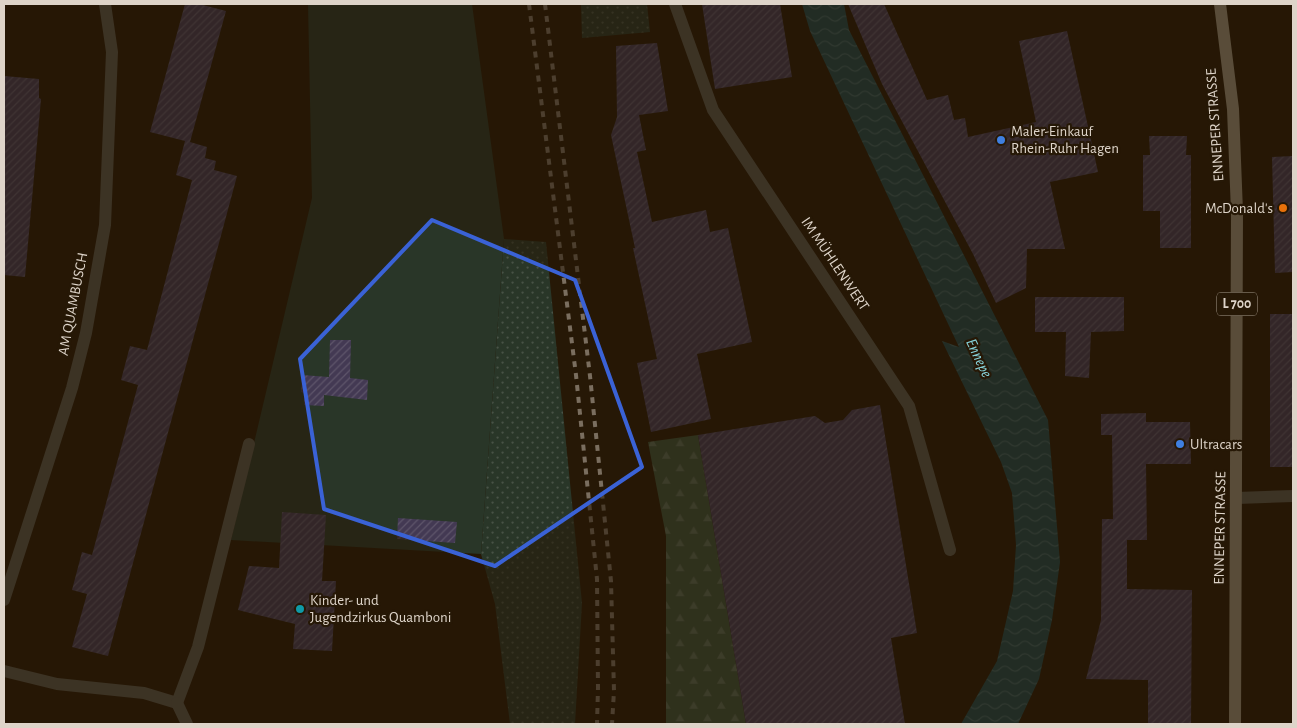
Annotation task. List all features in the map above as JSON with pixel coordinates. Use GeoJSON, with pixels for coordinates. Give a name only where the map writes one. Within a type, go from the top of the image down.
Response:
{"type":"FeatureCollection","features":[{"type":"Feature","properties":{"kind":"main road","name":"ENNEPER STRASSE"},"geometry":{"type":"LineString","coordinates":[[1220,4],[1233,109],[1237,212],[1235,724]]}},
{"type":"Feature","properties":{"kind":"street","name":"AM QUAMBUSCH"},"geometry":{"type":"LineString","coordinates":[[4,600],[72,388],[86,333],[104,234],[112,52],[106,4]]}},
{"type":"Feature","properties":{"kind":"street","name":"IM MÜHLENWERT"},"geometry":{"type":"LineString","coordinates":[[675,4],[713,110],[909,406],[950,550]]}},
{"type":"Feature","properties":{"kind":"street"},"geometry":{"type":"LineString","coordinates":[[176,704],[198,647],[249,444]]}},
{"type":"Feature","properties":{"kind":"street"},"geometry":{"type":"LineString","coordinates":[[1237,498],[1293,496]]}},
{"type":"Feature","properties":{"kind":"street"},"geometry":{"type":"LineString","coordinates":[[4,672],[57,684],[144,693],[176,704],[187,724]]}},
{"type":"Feature","properties":{"kind":"highlighted area"},"geometry":{"type":"Polygon","coordinates":[[[432,220],[575,280],[642,467],[495,566],[324,509],[300,359],[432,220]]]}},
{"type":"Feature","properties":{"kind":"green space"},"geometry":{"type":"Polygon","coordinates":[[[308,4],[472,4],[504,239],[481,554],[231,540],[312,198],[308,4]]]}},
{"type":"Feature","properties":{"kind":"green space"},"geometry":{"type":"Polygon","coordinates":[[[581,4],[647,4],[650,32],[582,38],[581,4]]]}},
{"type":"Feature","properties":{"kind":"green space"},"geometry":{"type":"Polygon","coordinates":[[[504,239],[546,242],[582,603],[575,724],[510,724],[495,604],[481,554],[504,239]]]}},
{"type":"Feature","properties":{"kind":"green space"},"geometry":{"type":"Polygon","coordinates":[[[698,435],[746,724],[666,724],[666,536],[648,442],[698,435]]]}},
{"type":"Feature","properties":{"kind":"water","name":"Ennepe"},"geometry":{"type":"Polygon","coordinates":[[[802,4],[844,4],[849,30],[1048,420],[1060,562],[1052,620],[1039,679],[1018,724],[961,724],[997,661],[1013,591],[1016,545],[1012,493],[1001,462],[942,341],[959,347],[810,31],[802,4]]]}},
{"type":"Feature","properties":{"kind":"building"},"geometry":{"type":"Polygon","coordinates":[[[185,4],[199,4],[226,11],[190,142],[207,147],[205,158],[216,161],[214,170],[237,176],[108,656],[72,647],[87,594],[72,590],[82,552],[92,555],[138,385],[121,380],[130,346],[147,350],[192,180],[176,175],[185,141],[150,132],[185,4]]]}},
{"type":"Feature","properties":{"kind":"building"},"geometry":{"type":"Polygon","coordinates":[[[702,4],[780,4],[792,77],[715,89],[702,4]]]}},
{"type":"Feature","properties":{"kind":"building"},"geometry":{"type":"Polygon","coordinates":[[[848,4],[884,4],[927,100],[948,95],[954,120],[965,118],[968,137],[1036,122],[1019,41],[1067,31],[1098,172],[1050,182],[1065,249],[1027,249],[1026,288],[996,303],[973,254],[882,84],[848,4]]]}},
{"type":"Feature","properties":{"kind":"building"},"geometry":{"type":"Polygon","coordinates":[[[657,43],[668,111],[639,115],[646,150],[637,152],[652,222],[706,210],[710,232],[728,228],[752,342],[697,354],[711,419],[651,432],[637,363],[657,359],[611,135],[617,117],[616,46],[657,43]]]}},
{"type":"Feature","properties":{"kind":"building"},"geometry":{"type":"Polygon","coordinates":[[[4,76],[39,79],[39,98],[41,99],[25,277],[4,275],[4,76]]]}},
{"type":"Feature","properties":{"kind":"building"},"geometry":{"type":"Polygon","coordinates":[[[1149,136],[1187,136],[1186,155],[1191,155],[1191,248],[1160,248],[1160,211],[1143,211],[1143,155],[1150,155],[1149,136]]]}},
{"type":"Feature","properties":{"kind":"building","name":"McDonald's"},"geometry":{"type":"Polygon","coordinates":[[[1293,156],[1293,272],[1275,273],[1272,157],[1293,156]]]}},
{"type":"Feature","properties":{"kind":"building"},"geometry":{"type":"Polygon","coordinates":[[[1035,297],[1124,297],[1124,331],[1091,332],[1089,378],[1065,376],[1066,332],[1035,332],[1035,297]]]}},
{"type":"Feature","properties":{"kind":"building"},"geometry":{"type":"Polygon","coordinates":[[[1270,314],[1293,314],[1293,467],[1270,467],[1270,314]]]}},
{"type":"Feature","properties":{"kind":"building"},"geometry":{"type":"Polygon","coordinates":[[[330,340],[351,340],[350,378],[368,380],[367,400],[324,395],[324,406],[304,405],[304,393],[301,392],[302,375],[329,377],[330,340]]]}},
{"type":"Feature","properties":{"kind":"building"},"geometry":{"type":"Polygon","coordinates":[[[880,405],[917,633],[891,638],[905,724],[746,724],[698,435],[815,416],[825,423],[843,420],[852,410],[880,405]]]}},
{"type":"Feature","properties":{"kind":"building"},"geometry":{"type":"Polygon","coordinates":[[[1146,413],[1146,422],[1190,422],[1191,464],[1146,464],[1147,540],[1127,540],[1127,589],[1192,590],[1191,724],[1148,724],[1148,680],[1086,679],[1101,620],[1102,519],[1113,519],[1112,435],[1101,435],[1101,414],[1146,413]]]}},
{"type":"Feature","properties":{"kind":"building","name":"Kinder- und Jugendzirkus Quamboni"},"geometry":{"type":"Polygon","coordinates":[[[282,512],[326,515],[322,581],[336,581],[332,651],[293,649],[295,624],[238,610],[249,566],[279,568],[282,512]]]}},
{"type":"Feature","properties":{"kind":"building"},"geometry":{"type":"Polygon","coordinates":[[[398,518],[457,522],[455,543],[397,539],[398,518]]]}},
{"type":"Feature","properties":{"kind":"railway"},"geometry":{"type":"LineString","coordinates":[[529,4],[576,375],[597,579],[597,724]]}},
{"type":"Feature","properties":{"kind":"railway"},"geometry":{"type":"LineString","coordinates":[[545,4],[590,376],[611,581],[614,691],[612,724]]}},
{"type":"Feature","properties":{"kind":"place","name":"Maler-Einkauf Rhein-Ruhr Hagen"},"geometry":{"type":"Point","coordinates":[1001,140]}},
{"type":"Feature","properties":{"kind":"place","name":"McDonald's"},"geometry":{"type":"Point","coordinates":[1283,208]}},
{"type":"Feature","properties":{"kind":"place","name":"Ultracars"},"geometry":{"type":"Point","coordinates":[1180,444]}},
{"type":"Feature","properties":{"kind":"place","name":"Kinder- und Jugendzirkus Quamboni"},"geometry":{"type":"Point","coordinates":[300,609]}}]}
